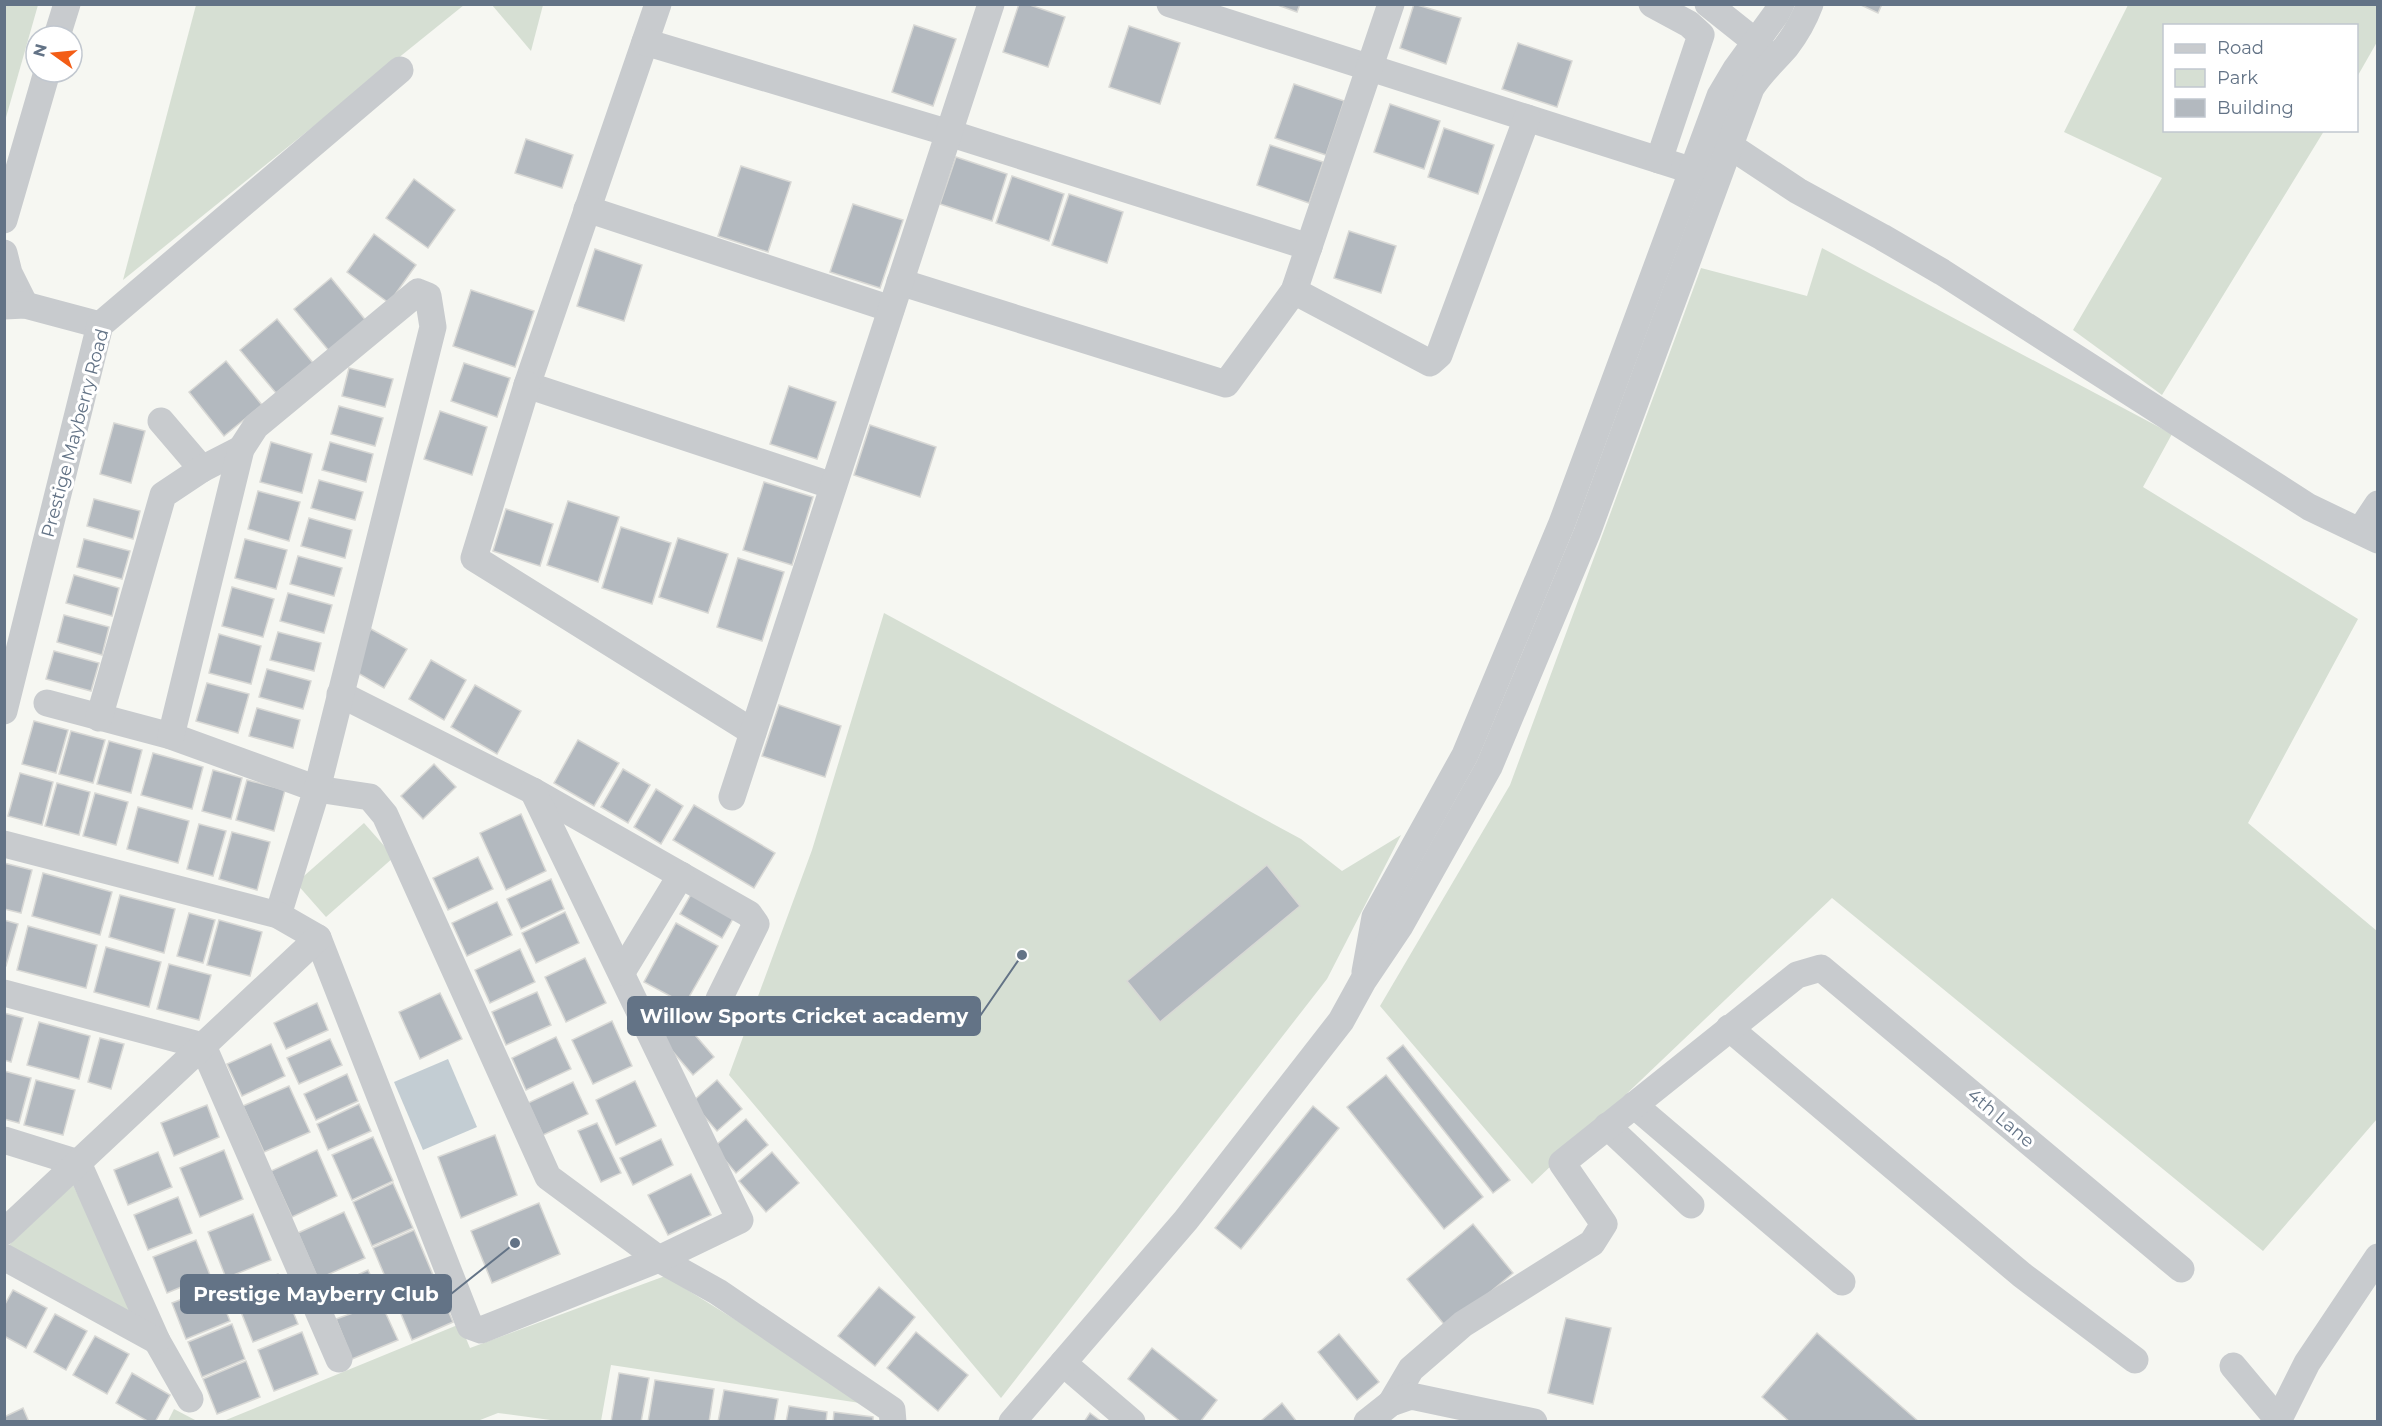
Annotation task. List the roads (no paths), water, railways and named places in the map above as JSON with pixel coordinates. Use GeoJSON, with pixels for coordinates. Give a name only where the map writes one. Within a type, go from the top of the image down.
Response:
{"type":"FeatureCollection","features":[{"type":"Feature","properties":{"kind":"street"},"geometry":{"type":"LineString","coordinates":[[61,24],[67,4]]}},
{"type":"Feature","properties":{"kind":"street"},"geometry":{"type":"LineString","coordinates":[[658,4],[527,385],[474,558],[753,732]]}},
{"type":"Feature","properties":{"kind":"street"},"geometry":{"type":"LineString","coordinates":[[732,797],[991,4]]}},
{"type":"Feature","properties":{"kind":"street"},"geometry":{"type":"LineString","coordinates":[[1170,4],[1719,179]]}},
{"type":"Feature","properties":{"kind":"street"},"geometry":{"type":"LineString","coordinates":[[900,282],[1226,384],[1294,291],[1391,4]]}},
{"type":"Feature","properties":{"kind":"street"},"geometry":{"type":"LineString","coordinates":[[1652,4],[1689,24],[1701,35],[1659,160]]}},
{"type":"Feature","properties":{"kind":"street"},"geometry":{"type":"LineString","coordinates":[[1708,4],[1765,52]]}},
{"type":"Feature","properties":{"kind":"street"},"geometry":{"type":"LineString","coordinates":[[1012,1422],[1186,1220],[1341,1021],[1363,981],[1400,926],[1489,767],[1587,533],[1751,88],[1758,77],[1780,4]]}},
{"type":"Feature","properties":{"kind":"street"},"geometry":{"type":"LineString","coordinates":[[1363,981],[1375,917],[1465,755],[1562,523],[1720,96],[1736,69],[1765,52],[1801,25],[1810,4]]}},
{"type":"Feature","properties":{"kind":"street"},"geometry":{"type":"LineString","coordinates":[[645,42],[949,133],[1309,247]]}},
{"type":"Feature","properties":{"kind":"street","name":"Prestige Mayberry Road"},"geometry":{"type":"LineString","coordinates":[[4,711],[100,325],[400,70]]}},
{"type":"Feature","properties":{"kind":"street"},"geometry":{"type":"LineString","coordinates":[[4,220],[44,84]]}},
{"type":"Feature","properties":{"kind":"street"},"geometry":{"type":"LineString","coordinates":[[1294,291],[1430,363],[1439,355],[1527,118]]}},
{"type":"Feature","properties":{"kind":"street"},"geometry":{"type":"LineString","coordinates":[[1706,135],[1730,146],[1798,191],[1942,272],[2309,507],[2369,536],[2378,504]]}},
{"type":"Feature","properties":{"kind":"street"},"geometry":{"type":"LineString","coordinates":[[587,209],[891,309]]}},
{"type":"Feature","properties":{"kind":"street"},"geometry":{"type":"LineString","coordinates":[[4,253],[15,305],[100,325]]}},
{"type":"Feature","properties":{"kind":"street"},"geometry":{"type":"LineString","coordinates":[[171,736],[241,449],[256,426],[418,292],[428,296],[433,327],[318,789],[278,915]]}},
{"type":"Feature","properties":{"kind":"street"},"geometry":{"type":"LineString","coordinates":[[527,385],[833,486]]}},
{"type":"Feature","properties":{"kind":"street"},"geometry":{"type":"LineString","coordinates":[[161,421],[202,469]]}},
{"type":"Feature","properties":{"kind":"street"},"geometry":{"type":"LineString","coordinates":[[99,718],[163,495],[202,469],[241,449]]}},
{"type":"Feature","properties":{"kind":"street"},"geometry":{"type":"LineString","coordinates":[[340,694],[533,791],[749,914],[755,919],[756,924],[719,999]]}},
{"type":"Feature","properties":{"kind":"street"},"geometry":{"type":"LineString","coordinates":[[47,703],[171,736],[318,789],[370,796],[385,815],[548,1177],[659,1259],[718,1292],[892,1410],[893,1422]]}},
{"type":"Feature","properties":{"kind":"street"},"geometry":{"type":"LineString","coordinates":[[4,844],[278,915],[318,938],[470,1326],[482,1330],[659,1259],[740,1220],[533,791]]}},
{"type":"Feature","properties":{"kind":"street"},"geometry":{"type":"LineString","coordinates":[[622,972],[681,875]]}},
{"type":"Feature","properties":{"kind":"street"},"geometry":{"type":"LineString","coordinates":[[4,1232],[318,938]]}},
{"type":"Feature","properties":{"kind":"street","name":"4th Lane"},"geometry":{"type":"LineString","coordinates":[[1729,1028],[1797,975],[1821,968],[2181,1269]]}},
{"type":"Feature","properties":{"kind":"street"},"geometry":{"type":"LineString","coordinates":[[4,993],[203,1046]]}},
{"type":"Feature","properties":{"kind":"street"},"geometry":{"type":"LineString","coordinates":[[1391,1403],[1411,1369],[1462,1324],[1592,1243],[1604,1224],[1562,1163],[1729,1028],[2022,1275],[2134,1360]]}},
{"type":"Feature","properties":{"kind":"street"},"geometry":{"type":"LineString","coordinates":[[203,1046],[339,1359]]}},
{"type":"Feature","properties":{"kind":"street"},"geometry":{"type":"LineString","coordinates":[[1634,1104],[1842,1282]]}},
{"type":"Feature","properties":{"kind":"street"},"geometry":{"type":"LineString","coordinates":[[1607,1126],[1691,1205]]}},
{"type":"Feature","properties":{"kind":"street"},"geometry":{"type":"LineString","coordinates":[[4,1140],[78,1163],[157,1341],[190,1399]]}},
{"type":"Feature","properties":{"kind":"street"},"geometry":{"type":"LineString","coordinates":[[4,1257],[157,1341]]}},
{"type":"Feature","properties":{"kind":"street"},"geometry":{"type":"LineString","coordinates":[[2233,1366],[2279,1421],[2307,1363],[2378,1257]]}},
{"type":"Feature","properties":{"kind":"street"},"geometry":{"type":"LineString","coordinates":[[1063,1363],[1132,1422]]}},
{"type":"Feature","properties":{"kind":"street"},"geometry":{"type":"LineString","coordinates":[[1367,1422],[1391,1403],[1411,1396],[1534,1422]]}},
{"type":"Feature","properties":{"kind":"place","name":"Willow Sports Cricket academy"},"geometry":{"type":"Point","coordinates":[1022,955]}},
{"type":"Feature","properties":{"kind":"place","name":"Prestige Mayberry Club"},"geometry":{"type":"Point","coordinates":[515,1243]}}]}
